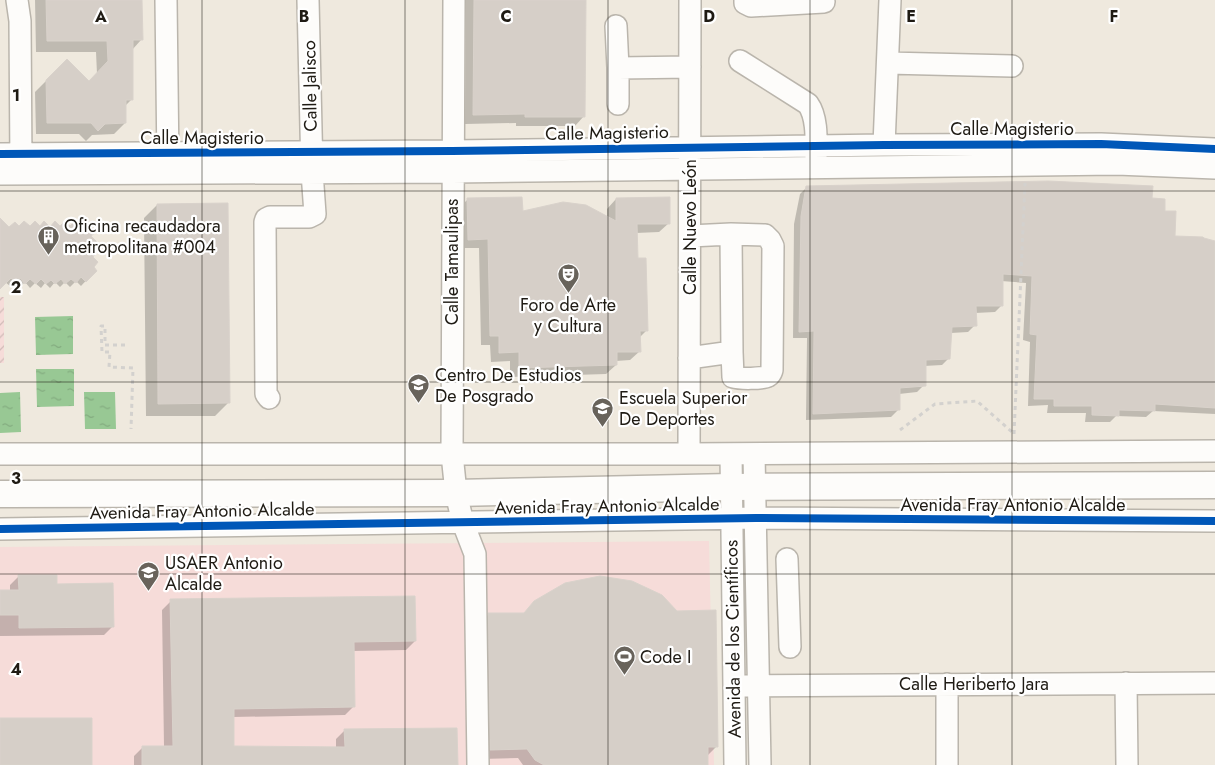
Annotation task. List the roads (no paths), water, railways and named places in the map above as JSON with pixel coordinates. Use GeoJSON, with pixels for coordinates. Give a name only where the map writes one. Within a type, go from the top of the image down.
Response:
{"type":"FeatureCollection","features":[{"type":"Feature","properties":{"kind":"main road","name":"Avenida Fray Antonio Alcalde"},"geometry":{"type":"LineString","coordinates":[[0,494],[456,492],[1215,484]]}},
{"type":"Feature","properties":{"kind":"street"},"geometry":{"type":"LineString","coordinates":[[10,164],[20,22],[17,0]]}},
{"type":"Feature","properties":{"kind":"street"},"geometry":{"type":"LineString","coordinates":[[166,0],[168,163]]}},
{"type":"Feature","properties":{"kind":"street","name":"Calle Jalisco"},"geometry":{"type":"LineString","coordinates":[[269,398],[266,394],[265,222],[270,217],[313,216],[314,214],[308,0]]}},
{"type":"Feature","properties":{"kind":"street","name":"Calle Tamaulipas"},"geometry":{"type":"LineString","coordinates":[[454,0],[452,454],[456,492],[463,523],[475,554],[478,765]]}},
{"type":"Feature","properties":{"kind":"street","name":"Calle Nuevo León"},"geometry":{"type":"LineString","coordinates":[[689,454],[690,0]]}},
{"type":"Feature","properties":{"kind":"street"},"geometry":{"type":"LineString","coordinates":[[745,0],[745,3],[751,6],[824,2]]}},
{"type":"Feature","properties":{"kind":"street"},"geometry":{"type":"LineString","coordinates":[[884,145],[890,0]]}},
{"type":"Feature","properties":{"kind":"street"},"geometry":{"type":"LineString","coordinates":[[616,26],[618,104]]}},
{"type":"Feature","properties":{"kind":"street"},"geometry":{"type":"LineString","coordinates":[[740,61],[808,104],[811,108],[814,123],[816,156]]}},
{"type":"Feature","properties":{"kind":"street"},"geometry":{"type":"LineString","coordinates":[[888,63],[1012,66]]}},
{"type":"Feature","properties":{"kind":"street"},"geometry":{"type":"LineString","coordinates":[[618,68],[690,67]]}},
{"type":"Feature","properties":{"kind":"street","name":"Calle Magisterio"},"geometry":{"type":"LineString","coordinates":[[10,164],[452,161],[691,169],[816,156],[884,145],[1101,144],[1215,149]]}},
{"type":"Feature","properties":{"kind":"street","name":"Calle Magisterio"},"geometry":{"type":"LineString","coordinates":[[452,161],[690,147],[816,156],[1026,165],[1117,164],[1215,168]]}},
{"type":"Feature","properties":{"kind":"street"},"geometry":{"type":"LineString","coordinates":[[690,236],[731,234],[765,235],[770,240],[772,246],[772,370],[770,375],[766,377],[733,377],[731,234]]}},
{"type":"Feature","properties":{"kind":"street"},"geometry":{"type":"LineString","coordinates":[[689,358],[732,352]]}},
{"type":"Feature","properties":{"kind":"street"},"geometry":{"type":"LineString","coordinates":[[0,454],[754,454],[1014,443],[1215,451]]}},
{"type":"Feature","properties":{"kind":"street","name":"Avenida de los Científicos"},"geometry":{"type":"LineString","coordinates":[[731,454],[756,518],[760,765]]}},
{"type":"Feature","properties":{"kind":"street","name":"Avenida de los Científicos"},"geometry":{"type":"LineString","coordinates":[[735,765],[732,519],[754,454]]}},
{"type":"Feature","properties":{"kind":"street","name":"Avenida Fray Antonio Alcalde"},"geometry":{"type":"LineString","coordinates":[[0,529],[756,518],[1215,521]]}},
{"type":"Feature","properties":{"kind":"street"},"geometry":{"type":"LineString","coordinates":[[788,559],[790,648]]}},
{"type":"Feature","properties":{"kind":"street"},"geometry":{"type":"LineString","coordinates":[[757,609],[789,608]]}},
{"type":"Feature","properties":{"kind":"street"},"geometry":{"type":"LineString","coordinates":[[1126,683],[1127,765]]}},
{"type":"Feature","properties":{"kind":"street","name":"Calle Heriberto Jara"},"geometry":{"type":"LineString","coordinates":[[734,686],[1215,683]]}},
{"type":"Feature","properties":{"kind":"street"},"geometry":{"type":"LineString","coordinates":[[947,684],[947,765]]}},
{"type":"Feature","properties":{"kind":"water"},"geometry":{"type":"Polygon","coordinates":[[[73,316],[73,354],[36,355],[35,317],[73,316]]]}},
{"type":"Feature","properties":{"kind":"water"},"geometry":{"type":"Polygon","coordinates":[[[36,369],[74,369],[74,406],[37,407],[36,369]]]}},
{"type":"Feature","properties":{"kind":"water"},"geometry":{"type":"Polygon","coordinates":[[[20,392],[21,432],[0,433],[0,393],[20,392]]]}},
{"type":"Feature","properties":{"kind":"water"},"geometry":{"type":"Polygon","coordinates":[[[84,392],[115,392],[116,429],[85,429],[84,392]]]}},
{"type":"Feature","properties":{"kind":"place","name":"Oficina recaudadora metropolitana #004"},"geometry":{"type":"Point","coordinates":[48,255]}},
{"type":"Feature","properties":{"kind":"place","name":"Foro de Arte y Cultura"},"geometry":{"type":"Point","coordinates":[568,294]}},
{"type":"Feature","properties":{"kind":"place","name":"Centro De Estudios De Posgrado"},"geometry":{"type":"Point","coordinates":[419,404]}},
{"type":"Feature","properties":{"kind":"place","name":"Escuela Superior De Deportes"},"geometry":{"type":"Point","coordinates":[603,427]}},
{"type":"Feature","properties":{"kind":"place","name":"USAER Antonio Alcalde"},"geometry":{"type":"Point","coordinates":[149,592]}},
{"type":"Feature","properties":{"kind":"place","name":"Code I"},"geometry":{"type":"Point","coordinates":[624,676]}}]}
